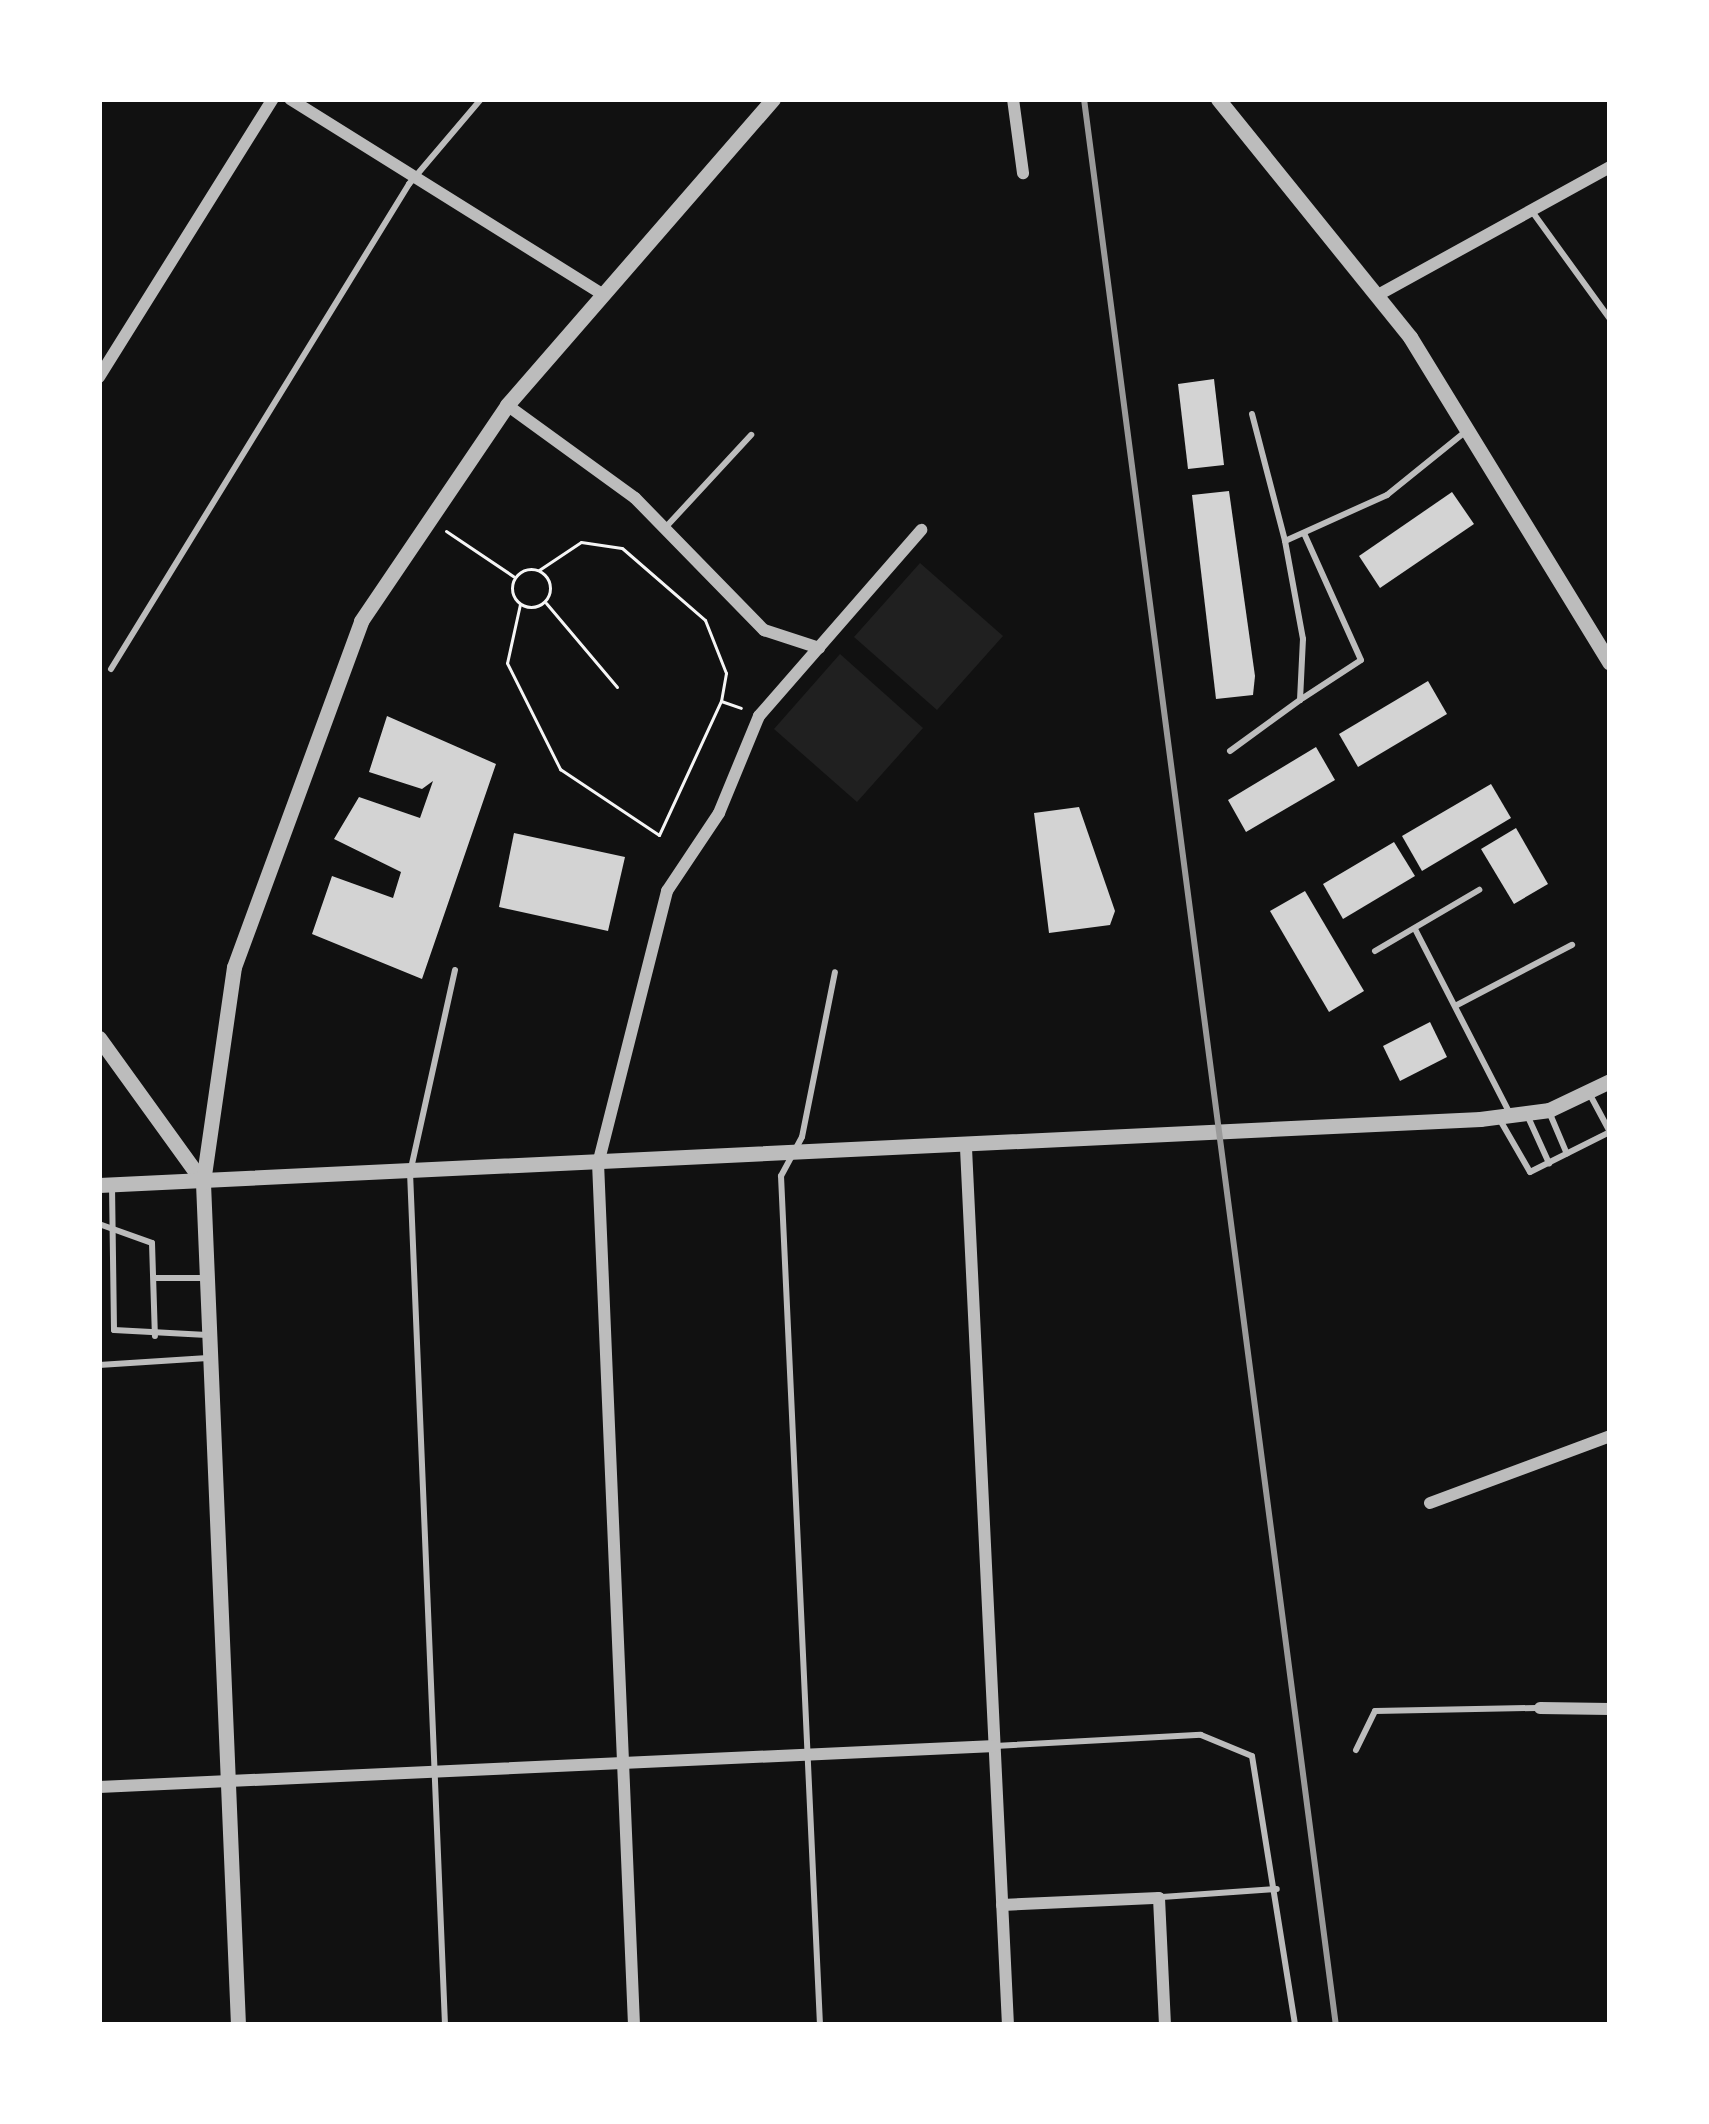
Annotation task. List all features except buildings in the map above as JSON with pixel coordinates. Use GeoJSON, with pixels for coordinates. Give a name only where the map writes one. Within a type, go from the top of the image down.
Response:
{"type":"FeatureCollection","features":[{"type":"Feature","properties":{"kind":"street"},"geometry":{"type":"LineString","coordinates":[[99,377],[273,99]]}},
{"type":"Feature","properties":{"kind":"street"},"geometry":{"type":"LineString","coordinates":[[290,99],[602,294]]}},
{"type":"Feature","properties":{"kind":"street"},"geometry":{"type":"LineString","coordinates":[[238,2025],[232,1780],[203,1183],[234,968],[284,811],[362,621],[507,405],[772,99]]}},
{"type":"Feature","properties":{"kind":"street"},"geometry":{"type":"LineString","coordinates":[[1013,99],[1023,172]]}},
{"type":"Feature","properties":{"kind":"street"},"geometry":{"type":"LineString","coordinates":[[1218,99],[1378,295],[1602,632],[1610,664]]}},
{"type":"Feature","properties":{"kind":"street"},"geometry":{"type":"LineString","coordinates":[[1378,295],[1610,166]]}},
{"type":"Feature","properties":{"kind":"street"},"geometry":{"type":"LineString","coordinates":[[507,405],[665,528],[764,630],[819,647]]}},
{"type":"Feature","properties":{"kind":"street"},"geometry":{"type":"LineString","coordinates":[[634,2025],[598,1164],[668,891],[719,813],[760,716],[921,530]]}},
{"type":"Feature","properties":{"kind":"street"},"geometry":{"type":"LineString","coordinates":[[99,1038],[203,1183]]}},
{"type":"Feature","properties":{"kind":"street"},"geometry":{"type":"LineString","coordinates":[[106,1185],[966,1148],[1512,1115],[1549,1110],[1610,1081]]}},
{"type":"Feature","properties":{"kind":"street"},"geometry":{"type":"LineString","coordinates":[[966,1148],[1008,2025]]}},
{"type":"Feature","properties":{"kind":"street"},"geometry":{"type":"LineString","coordinates":[[1430,1503],[1610,1436]]}},
{"type":"Feature","properties":{"kind":"street"},"geometry":{"type":"LineString","coordinates":[[1540,1708],[1610,1709]]}},
{"type":"Feature","properties":{"kind":"street"},"geometry":{"type":"LineString","coordinates":[[99,1787],[995,1746]]}},
{"type":"Feature","properties":{"kind":"street"},"geometry":{"type":"LineString","coordinates":[[1002,1905],[1159,1898],[1166,2025]]}},
{"type":"Feature","properties":{"kind":"lane"},"geometry":{"type":"LineString","coordinates":[[111,669],[416,178],[481,99]]}},
{"type":"Feature","properties":{"kind":"lane"},"geometry":{"type":"LineString","coordinates":[[1531,209],[1610,319]]}},
{"type":"Feature","properties":{"kind":"lane"},"geometry":{"type":"LineString","coordinates":[[1252,414],[1285,541],[1303,639],[1300,700]]}},
{"type":"Feature","properties":{"kind":"lane"},"geometry":{"type":"LineString","coordinates":[[1285,541],[1387,495],[1468,430]]}},
{"type":"Feature","properties":{"kind":"lane"},"geometry":{"type":"LineString","coordinates":[[665,528],[751,435]]}},
{"type":"Feature","properties":{"kind":"lane"},"geometry":{"type":"LineString","coordinates":[[1229,752],[1361,660],[1304,533]]}},
{"type":"Feature","properties":{"kind":"lane"},"geometry":{"type":"LineString","coordinates":[[1375,951],[1479,890]]}},
{"type":"Feature","properties":{"kind":"lane"},"geometry":{"type":"LineString","coordinates":[[1415,929],[1512,1115],[1530,1172],[1610,1132],[1588,1091]]}},
{"type":"Feature","properties":{"kind":"lane"},"geometry":{"type":"LineString","coordinates":[[1457,1005],[1572,944]]}},
{"type":"Feature","properties":{"kind":"lane"},"geometry":{"type":"LineString","coordinates":[[445,2025],[410,1173],[455,970]]}},
{"type":"Feature","properties":{"kind":"lane"},"geometry":{"type":"LineString","coordinates":[[820,2025],[781,1176],[802,1138],[835,973]]}},
{"type":"Feature","properties":{"kind":"lane"},"geometry":{"type":"LineString","coordinates":[[1549,1110],[1567,1154]]}},
{"type":"Feature","properties":{"kind":"lane"},"geometry":{"type":"LineString","coordinates":[[1512,1115],[1549,1163]]}},
{"type":"Feature","properties":{"kind":"lane"},"geometry":{"type":"LineString","coordinates":[[106,1185],[115,1267],[114,1330],[154,1336],[211,1335]]}},
{"type":"Feature","properties":{"kind":"lane"},"geometry":{"type":"LineString","coordinates":[[99,1224],[112,1224],[152,1243],[154,1336]]}},
{"type":"Feature","properties":{"kind":"lane"},"geometry":{"type":"LineString","coordinates":[[140,1267],[153,1267]]}},
{"type":"Feature","properties":{"kind":"lane"},"geometry":{"type":"LineString","coordinates":[[154,1278],[208,1278]]}},
{"type":"Feature","properties":{"kind":"lane"},"geometry":{"type":"LineString","coordinates":[[142,1291],[154,1291]]}},
{"type":"Feature","properties":{"kind":"lane"},"geometry":{"type":"LineString","coordinates":[[99,1365],[212,1358]]}},
{"type":"Feature","properties":{"kind":"lane"},"geometry":{"type":"LineString","coordinates":[[1356,1750],[1375,1711],[1540,1708]]}},
{"type":"Feature","properties":{"kind":"lane"},"geometry":{"type":"LineString","coordinates":[[995,1746],[1217,1736],[1252,1756],[1277,1889],[1295,2025]]}},
{"type":"Feature","properties":{"kind":"lane"},"geometry":{"type":"LineString","coordinates":[[1159,1898],[1277,1889]]}},
{"type":"Feature","properties":{"kind":"path"},"geometry":{"type":"LineString","coordinates":[[430,520],[514,576],[520,604],[507,663],[560,769],[585,796],[659,835],[722,701],[723,661],[705,620],[622,548],[581,542],[539,570],[514,576]]}},
{"type":"Feature","properties":{"kind":"path"},"geometry":{"type":"LineString","coordinates":[[539,570],[551,588],[544,602]]}},
{"type":"Feature","properties":{"kind":"path"},"geometry":{"type":"LineString","coordinates":[[520,604],[544,602]]}},
{"type":"Feature","properties":{"kind":"path"},"geometry":{"type":"LineString","coordinates":[[544,602],[617,687]]}},
{"type":"Feature","properties":{"kind":"path"},"geometry":{"type":"LineString","coordinates":[[722,701],[760,716]]}},
{"type":"Feature","properties":{"kind":"shaded area"},"geometry":{"type":"Polygon","coordinates":[[[920,563],[1003,636],[937,710],[854,637],[920,563]]]}},
{"type":"Feature","properties":{"kind":"shaded area"},"geometry":{"type":"Polygon","coordinates":[[[840,654],[923,728],[857,802],[774,729],[840,654]]]}},
{"type":"Feature","properties":{"kind":"railway"},"geometry":{"type":"LineString","coordinates":[[1084,99],[1336,2025]]}}]}
